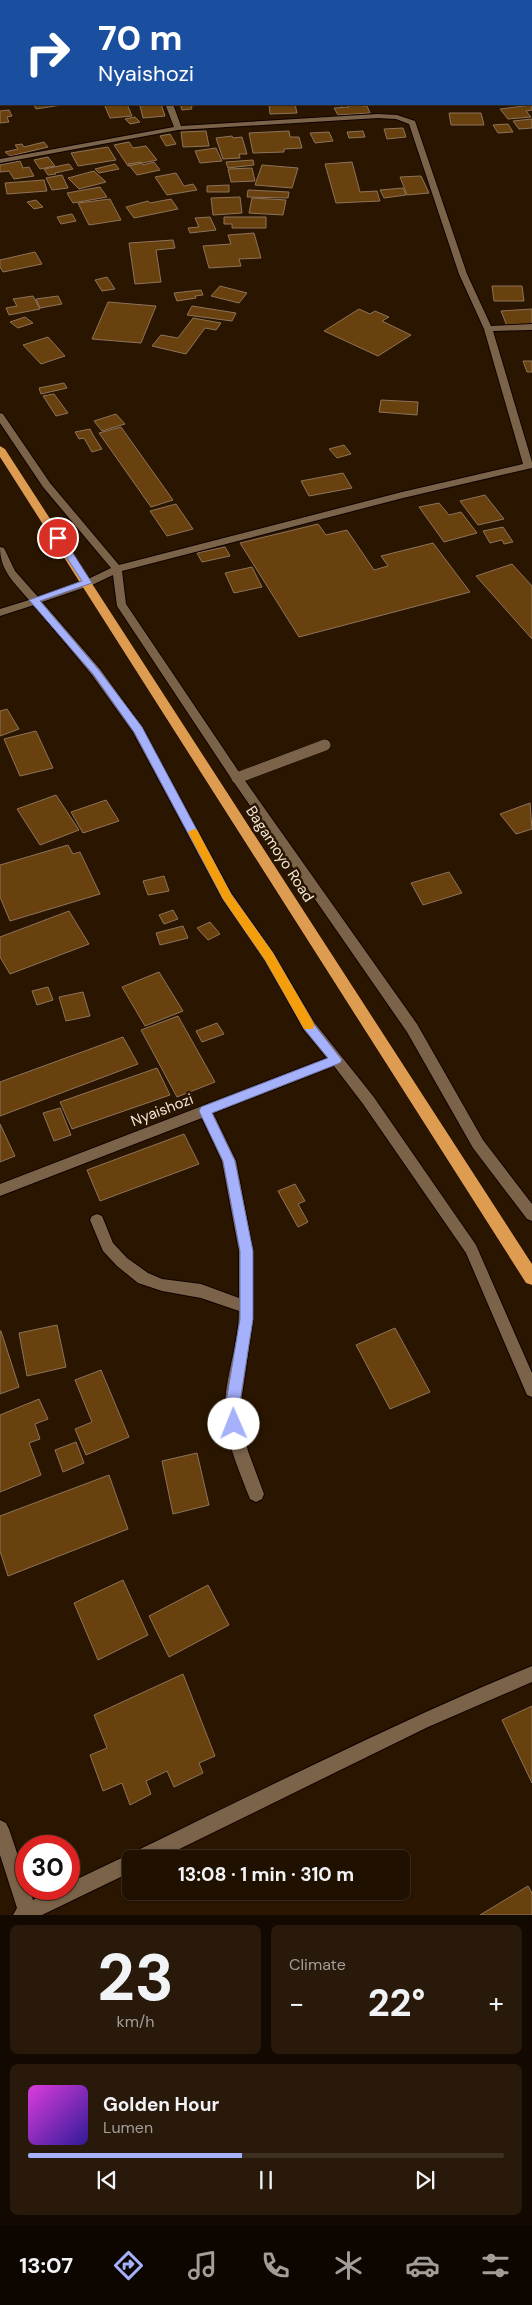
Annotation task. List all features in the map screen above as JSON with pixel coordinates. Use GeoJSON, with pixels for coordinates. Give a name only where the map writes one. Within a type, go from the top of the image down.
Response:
{"type":"FeatureCollection","features":[{"type":"Feature","properties":{"kind":"highway","name":"Bagamoyo Road"},"geometry":{"type":"LineString","coordinates":[[0,449],[88,583],[532,1278]]}},
{"type":"Feature","properties":{"kind":"street"},"geometry":{"type":"LineString","coordinates":[[168,105],[178,128]]}},
{"type":"Feature","properties":{"kind":"street"},"geometry":{"type":"LineString","coordinates":[[0,161],[178,128],[378,116],[397,117],[412,123],[463,274],[488,329],[530,465],[402,495],[117,569],[88,583],[0,613]]}},
{"type":"Feature","properties":{"kind":"street"},"geometry":{"type":"LineString","coordinates":[[488,329],[532,327]]}},
{"type":"Feature","properties":{"kind":"street"},"geometry":{"type":"LineString","coordinates":[[0,416],[46,484],[117,569],[121,604],[237,778],[412,1028],[478,1144],[532,1215]]}},
{"type":"Feature","properties":{"kind":"street"},"geometry":{"type":"LineString","coordinates":[[0,550],[11,572],[96,672],[138,730],[227,896],[269,956],[309,1026],[368,1100],[471,1249],[532,1390]]}},
{"type":"Feature","properties":{"kind":"street","name":"Nyaishozi"},"geometry":{"type":"LineString","coordinates":[[0,1190],[336,1060]]}},
{"type":"Feature","properties":{"kind":"street"},"geometry":{"type":"LineString","coordinates":[[205,1111],[229,1161],[246,1251],[246,1319],[233,1402],[234,1424],[240,1451],[256,1494]]}},
{"type":"Feature","properties":{"kind":"street"},"geometry":{"type":"LineString","coordinates":[[97,1220],[108,1248],[122,1262],[143,1278],[162,1284],[201,1291],[246,1307]]}},
{"type":"Feature","properties":{"kind":"street"},"geometry":{"type":"LineString","coordinates":[[157,1850],[422,1721],[532,1674]]}},
{"type":"Feature","properties":{"kind":"street"},"geometry":{"type":"LineString","coordinates":[[0,1829],[27,1914],[122,1867]]}},
{"type":"Feature","properties":{"kind":"lane"},"geometry":{"type":"LineString","coordinates":[[237,778],[325,745]]}},
{"type":"Feature","properties":{"kind":"building"},"geometry":{"type":"Polygon","coordinates":[[[34,105],[62,105],[36,109],[34,105]]]}},
{"type":"Feature","properties":{"kind":"building"},"geometry":{"type":"Polygon","coordinates":[[[104,105],[127,105],[132,116],[110,118],[104,105]]]}},
{"type":"Feature","properties":{"kind":"building"},"geometry":{"type":"Polygon","coordinates":[[[161,105],[165,116],[143,118],[140,106],[161,105]]]}},
{"type":"Feature","properties":{"kind":"building"},"geometry":{"type":"Polygon","coordinates":[[[180,105],[200,105],[191,106],[192,109],[182,110],[180,105]]]}},
{"type":"Feature","properties":{"kind":"building"},"geometry":{"type":"Polygon","coordinates":[[[269,105],[295,105],[297,113],[270,114],[269,105]]]}},
{"type":"Feature","properties":{"kind":"building"},"geometry":{"type":"Polygon","coordinates":[[[347,105],[367,106],[370,113],[338,115],[334,108],[349,107],[347,105]]]}},
{"type":"Feature","properties":{"kind":"building"},"geometry":{"type":"Polygon","coordinates":[[[532,105],[532,110],[526,111],[531,117],[508,119],[500,109],[532,105]]]}},
{"type":"Feature","properties":{"kind":"building"},"geometry":{"type":"Polygon","coordinates":[[[9,110],[12,116],[7,117],[9,122],[0,123],[0,111],[9,110]]]}},
{"type":"Feature","properties":{"kind":"building"},"geometry":{"type":"Polygon","coordinates":[[[449,113],[481,113],[484,125],[451,125],[449,113]]]}},
{"type":"Feature","properties":{"kind":"building"},"geometry":{"type":"Polygon","coordinates":[[[135,117],[140,122],[130,124],[125,119],[135,117]]]}},
{"type":"Feature","properties":{"kind":"building"},"geometry":{"type":"Polygon","coordinates":[[[532,119],[532,128],[519,129],[513,121],[532,119]]]}},
{"type":"Feature","properties":{"kind":"building"},"geometry":{"type":"Polygon","coordinates":[[[508,124],[513,132],[498,133],[493,125],[508,124]]]}},
{"type":"Feature","properties":{"kind":"building"},"geometry":{"type":"Polygon","coordinates":[[[403,128],[406,137],[387,139],[384,129],[403,128]]]}},
{"type":"Feature","properties":{"kind":"building"},"geometry":{"type":"Polygon","coordinates":[[[206,131],[209,146],[183,147],[181,132],[206,131]]]}},
{"type":"Feature","properties":{"kind":"building"},"geometry":{"type":"Polygon","coordinates":[[[289,131],[290,137],[299,137],[302,148],[284,149],[284,152],[253,153],[249,133],[289,131]]]}},
{"type":"Feature","properties":{"kind":"building"},"geometry":{"type":"Polygon","coordinates":[[[363,131],[365,137],[349,138],[347,132],[363,131]]]}},
{"type":"Feature","properties":{"kind":"building"},"geometry":{"type":"Polygon","coordinates":[[[329,132],[333,141],[315,143],[310,133],[329,132]]]}},
{"type":"Feature","properties":{"kind":"building"},"geometry":{"type":"Polygon","coordinates":[[[170,134],[176,144],[166,146],[160,136],[170,134]]]}},
{"type":"Feature","properties":{"kind":"building"},"geometry":{"type":"Polygon","coordinates":[[[232,136],[233,138],[242,137],[247,154],[239,154],[240,158],[223,159],[216,138],[232,136]]]}},
{"type":"Feature","properties":{"kind":"building"},"geometry":{"type":"Polygon","coordinates":[[[44,142],[48,147],[10,156],[5,152],[18,149],[15,145],[22,144],[24,147],[44,142]]]}},
{"type":"Feature","properties":{"kind":"building"},"geometry":{"type":"Polygon","coordinates":[[[129,142],[133,148],[146,146],[157,160],[128,166],[114,145],[129,142]]]}},
{"type":"Feature","properties":{"kind":"building"},"geometry":{"type":"Polygon","coordinates":[[[108,147],[116,160],[78,166],[71,153],[108,147]]]}},
{"type":"Feature","properties":{"kind":"building"},"geometry":{"type":"Polygon","coordinates":[[[216,148],[222,161],[200,163],[195,151],[216,148]]]}},
{"type":"Feature","properties":{"kind":"building"},"geometry":{"type":"Polygon","coordinates":[[[48,157],[55,166],[40,169],[34,160],[48,157]]]}},
{"type":"Feature","properties":{"kind":"building"},"geometry":{"type":"Polygon","coordinates":[[[253,160],[254,165],[228,168],[226,162],[253,160]]]}},
{"type":"Feature","properties":{"kind":"building"},"geometry":{"type":"Polygon","coordinates":[[[20,161],[23,168],[29,167],[34,176],[14,179],[9,171],[0,172],[0,165],[20,161]]]}},
{"type":"Feature","properties":{"kind":"building"},"geometry":{"type":"Polygon","coordinates":[[[141,162],[143,165],[154,162],[160,170],[137,175],[128,164],[141,162]]]}},
{"type":"Feature","properties":{"kind":"building"},"geometry":{"type":"Polygon","coordinates":[[[352,162],[360,192],[377,191],[380,201],[336,203],[325,164],[352,162]]]}},
{"type":"Feature","properties":{"kind":"building"},"geometry":{"type":"Polygon","coordinates":[[[69,164],[73,169],[56,174],[48,175],[44,169],[69,164]]]}},
{"type":"Feature","properties":{"kind":"building"},"geometry":{"type":"Polygon","coordinates":[[[115,164],[119,169],[99,173],[95,169],[115,164]]]}},
{"type":"Feature","properties":{"kind":"building"},"geometry":{"type":"Polygon","coordinates":[[[262,165],[298,168],[292,188],[255,185],[262,165]]]}},
{"type":"Feature","properties":{"kind":"building"},"geometry":{"type":"Polygon","coordinates":[[[252,168],[255,181],[231,182],[228,169],[252,168]]]}},
{"type":"Feature","properties":{"kind":"building"},"geometry":{"type":"Polygon","coordinates":[[[94,171],[106,182],[79,189],[68,178],[94,171]]]}},
{"type":"Feature","properties":{"kind":"building"},"geometry":{"type":"Polygon","coordinates":[[[176,173],[184,186],[193,184],[197,190],[167,195],[155,177],[176,173]]]}},
{"type":"Feature","properties":{"kind":"building"},"geometry":{"type":"Polygon","coordinates":[[[62,175],[68,188],[52,190],[46,178],[62,175]]]}},
{"type":"Feature","properties":{"kind":"building"},"geometry":{"type":"Polygon","coordinates":[[[421,176],[429,193],[407,195],[400,177],[421,176]]]}},
{"type":"Feature","properties":{"kind":"building"},"geometry":{"type":"Polygon","coordinates":[[[44,180],[47,191],[7,194],[5,183],[44,180]]]}},
{"type":"Feature","properties":{"kind":"building"},"geometry":{"type":"Polygon","coordinates":[[[229,185],[229,192],[207,192],[207,186],[229,185]]]}},
{"type":"Feature","properties":{"kind":"building"},"geometry":{"type":"Polygon","coordinates":[[[100,187],[107,197],[73,203],[67,193],[100,187]]]}},
{"type":"Feature","properties":{"kind":"building"},"geometry":{"type":"Polygon","coordinates":[[[403,188],[406,195],[384,198],[380,190],[403,188]]]}},
{"type":"Feature","properties":{"kind":"building"},"geometry":{"type":"Polygon","coordinates":[[[248,190],[289,192],[288,198],[247,197],[248,190]]]}},
{"type":"Feature","properties":{"kind":"building"},"geometry":{"type":"Polygon","coordinates":[[[240,197],[242,213],[213,215],[211,198],[240,197]]]}},
{"type":"Feature","properties":{"kind":"building"},"geometry":{"type":"Polygon","coordinates":[[[252,198],[286,200],[283,215],[249,213],[252,198]]]}},
{"type":"Feature","properties":{"kind":"building"},"geometry":{"type":"Polygon","coordinates":[[[110,199],[121,220],[89,225],[78,203],[110,199]]]}},
{"type":"Feature","properties":{"kind":"building"},"geometry":{"type":"Polygon","coordinates":[[[171,199],[178,209],[134,218],[126,207],[148,201],[150,203],[171,199]]]}},
{"type":"Feature","properties":{"kind":"building"},"geometry":{"type":"Polygon","coordinates":[[[36,200],[43,207],[34,209],[27,202],[36,200]]]}},
{"type":"Feature","properties":{"kind":"building"},"geometry":{"type":"Polygon","coordinates":[[[72,214],[76,221],[61,224],[57,217],[72,214]]]}},
{"type":"Feature","properties":{"kind":"building"},"geometry":{"type":"Polygon","coordinates":[[[210,217],[216,230],[190,233],[188,228],[199,227],[195,218],[210,217]]]}},
{"type":"Feature","properties":{"kind":"building"},"geometry":{"type":"Polygon","coordinates":[[[224,217],[266,217],[266,228],[232,228],[232,224],[224,224],[224,217]]]}},
{"type":"Feature","properties":{"kind":"building"},"geometry":{"type":"Polygon","coordinates":[[[254,233],[261,258],[239,259],[241,266],[209,268],[203,246],[231,244],[228,235],[254,233]]]}},
{"type":"Feature","properties":{"kind":"building"},"geometry":{"type":"Polygon","coordinates":[[[173,240],[175,248],[156,250],[161,282],[135,284],[129,243],[173,240]]]}},
{"type":"Feature","properties":{"kind":"building"},"geometry":{"type":"Polygon","coordinates":[[[35,252],[42,264],[3,272],[0,267],[0,260],[35,252]]]}},
{"type":"Feature","properties":{"kind":"building"},"geometry":{"type":"Polygon","coordinates":[[[107,277],[115,289],[102,291],[95,280],[107,277]]]}},
{"type":"Feature","properties":{"kind":"building"},"geometry":{"type":"Polygon","coordinates":[[[220,286],[247,293],[239,303],[211,296],[220,286]]]}},
{"type":"Feature","properties":{"kind":"building"},"geometry":{"type":"Polygon","coordinates":[[[492,286],[522,286],[524,301],[494,301],[492,286]]]}},
{"type":"Feature","properties":{"kind":"building"},"geometry":{"type":"Polygon","coordinates":[[[201,290],[203,295],[177,301],[174,293],[201,290]]]}},
{"type":"Feature","properties":{"kind":"building"},"geometry":{"type":"Polygon","coordinates":[[[33,296],[40,309],[9,315],[6,308],[17,306],[13,299],[33,296]]]}},
{"type":"Feature","properties":{"kind":"building"},"geometry":{"type":"Polygon","coordinates":[[[58,296],[62,304],[40,308],[36,299],[58,296]]]}},
{"type":"Feature","properties":{"kind":"building"},"geometry":{"type":"Polygon","coordinates":[[[108,302],[156,306],[141,343],[92,339],[108,302]]]}},
{"type":"Feature","properties":{"kind":"building"},"geometry":{"type":"Polygon","coordinates":[[[192,306],[236,313],[232,321],[187,315],[192,306]]]}},
{"type":"Feature","properties":{"kind":"building"},"geometry":{"type":"Polygon","coordinates":[[[359,309],[370,314],[375,311],[389,317],[382,321],[411,335],[378,356],[324,331],[359,309]]]}},
{"type":"Feature","properties":{"kind":"building"},"geometry":{"type":"Polygon","coordinates":[[[532,309],[532,325],[507,326],[501,311],[532,309]]]}},
{"type":"Feature","properties":{"kind":"building"},"geometry":{"type":"Polygon","coordinates":[[[25,317],[33,323],[18,328],[10,322],[25,317]]]}},
{"type":"Feature","properties":{"kind":"building"},"geometry":{"type":"Polygon","coordinates":[[[193,318],[221,323],[216,330],[205,328],[186,354],[152,346],[161,335],[178,338],[193,318]]]}},
{"type":"Feature","properties":{"kind":"building"},"geometry":{"type":"Polygon","coordinates":[[[48,337],[65,356],[41,364],[23,345],[48,337]]]}},
{"type":"Feature","properties":{"kind":"building"},"geometry":{"type":"Polygon","coordinates":[[[523,361],[532,361],[532,372],[527,372],[523,361]]]}},
{"type":"Feature","properties":{"kind":"building"},"geometry":{"type":"Polygon","coordinates":[[[64,383],[67,388],[41,394],[39,388],[64,383]]]}},
{"type":"Feature","properties":{"kind":"building"},"geometry":{"type":"Polygon","coordinates":[[[54,394],[68,413],[56,416],[43,396],[54,394]]]}},
{"type":"Feature","properties":{"kind":"building"},"geometry":{"type":"Polygon","coordinates":[[[381,400],[418,402],[417,415],[379,412],[381,400]]]}},
{"type":"Feature","properties":{"kind":"building"},"geometry":{"type":"Polygon","coordinates":[[[116,414],[125,424],[102,431],[94,421],[116,414]]]}},
{"type":"Feature","properties":{"kind":"building"},"geometry":{"type":"Polygon","coordinates":[[[121,427],[173,500],[151,507],[99,433],[121,427]]]}},
{"type":"Feature","properties":{"kind":"building"},"geometry":{"type":"Polygon","coordinates":[[[90,429],[102,449],[92,452],[84,438],[79,439],[75,432],[90,429]]]}},
{"type":"Feature","properties":{"kind":"building"},"geometry":{"type":"Polygon","coordinates":[[[344,445],[351,454],[337,458],[329,449],[344,445]]]}},
{"type":"Feature","properties":{"kind":"building"},"geometry":{"type":"Polygon","coordinates":[[[343,473],[352,488],[309,496],[301,481],[343,473]]]}},
{"type":"Feature","properties":{"kind":"building"},"geometry":{"type":"Polygon","coordinates":[[[485,495],[504,519],[478,525],[460,501],[485,495]]]}},
{"type":"Feature","properties":{"kind":"building"},"geometry":{"type":"Polygon","coordinates":[[[439,503],[449,515],[461,512],[477,533],[444,542],[419,507],[439,503]]]}},
{"type":"Feature","properties":{"kind":"building"},"geometry":{"type":"Polygon","coordinates":[[[176,504],[193,529],[167,536],[150,511],[176,504]]]}},
{"type":"Feature","properties":{"kind":"building"},"geometry":{"type":"Polygon","coordinates":[[[318,524],[326,535],[347,530],[374,570],[388,566],[381,556],[433,543],[470,592],[299,637],[240,543],[318,524]]]}},
{"type":"Feature","properties":{"kind":"building"},"geometry":{"type":"Polygon","coordinates":[[[503,527],[513,542],[504,544],[502,540],[490,543],[483,531],[503,527]]]}},
{"type":"Feature","properties":{"kind":"building"},"geometry":{"type":"Polygon","coordinates":[[[225,547],[230,556],[202,562],[197,553],[225,547]]]}},
{"type":"Feature","properties":{"kind":"building"},"geometry":{"type":"Polygon","coordinates":[[[512,564],[532,586],[532,639],[476,576],[512,564]]]}},
{"type":"Feature","properties":{"kind":"building"},"geometry":{"type":"Polygon","coordinates":[[[252,567],[262,587],[234,593],[225,573],[252,567]]]}},
{"type":"Feature","properties":{"kind":"building"},"geometry":{"type":"Polygon","coordinates":[[[7,709],[19,729],[0,736],[0,711],[7,709]]]}},
{"type":"Feature","properties":{"kind":"building"},"geometry":{"type":"Polygon","coordinates":[[[36,731],[53,768],[20,776],[4,739],[36,731]]]}},
{"type":"Feature","properties":{"kind":"building"},"geometry":{"type":"Polygon","coordinates":[[[56,795],[79,830],[40,845],[17,809],[56,795]]]}},
{"type":"Feature","properties":{"kind":"building"},"geometry":{"type":"Polygon","coordinates":[[[106,800],[119,821],[83,833],[71,812],[106,800]]]}},
{"type":"Feature","properties":{"kind":"building"},"geometry":{"type":"Polygon","coordinates":[[[530,803],[532,829],[516,834],[500,814],[530,803]]]}},
{"type":"Feature","properties":{"kind":"building"},"geometry":{"type":"Polygon","coordinates":[[[68,845],[73,854],[80,852],[100,894],[10,921],[0,897],[0,865],[68,845]]]}},
{"type":"Feature","properties":{"kind":"building"},"geometry":{"type":"Polygon","coordinates":[[[449,872],[462,893],[423,905],[411,883],[449,872]]]}},
{"type":"Feature","properties":{"kind":"building"},"geometry":{"type":"Polygon","coordinates":[[[164,876],[169,891],[148,895],[143,881],[164,876]]]}},
{"type":"Feature","properties":{"kind":"building"},"geometry":{"type":"Polygon","coordinates":[[[173,910],[178,919],[164,924],[159,915],[173,910]]]}},
{"type":"Feature","properties":{"kind":"building"},"geometry":{"type":"Polygon","coordinates":[[[69,911],[89,944],[10,974],[0,957],[0,937],[69,911]]]}},
{"type":"Feature","properties":{"kind":"building"},"geometry":{"type":"Polygon","coordinates":[[[210,922],[220,934],[208,940],[197,928],[210,922]]]}},
{"type":"Feature","properties":{"kind":"building"},"geometry":{"type":"Polygon","coordinates":[[[183,926],[188,938],[160,945],[156,933],[183,926]]]}},
{"type":"Feature","properties":{"kind":"building"},"geometry":{"type":"Polygon","coordinates":[[[159,972],[183,1011],[145,1026],[122,987],[159,972]]]}},
{"type":"Feature","properties":{"kind":"building"},"geometry":{"type":"Polygon","coordinates":[[[48,987],[53,1000],[37,1005],[32,991],[48,987]]]}},
{"type":"Feature","properties":{"kind":"building"},"geometry":{"type":"Polygon","coordinates":[[[83,992],[90,1016],[66,1021],[59,997],[83,992]]]}},
{"type":"Feature","properties":{"kind":"building"},"geometry":{"type":"Polygon","coordinates":[[[178,1016],[215,1082],[177,1097],[141,1030],[178,1016]]]}},
{"type":"Feature","properties":{"kind":"building"},"geometry":{"type":"Polygon","coordinates":[[[217,1023],[224,1034],[202,1042],[196,1031],[217,1023]]]}},
{"type":"Feature","properties":{"kind":"building"},"geometry":{"type":"Polygon","coordinates":[[[123,1037],[138,1064],[0,1116],[0,1082],[123,1037]]]}},
{"type":"Feature","properties":{"kind":"building"},"geometry":{"type":"Polygon","coordinates":[[[157,1068],[170,1095],[72,1129],[60,1102],[157,1068]]]}},
{"type":"Feature","properties":{"kind":"building"},"geometry":{"type":"Polygon","coordinates":[[[60,1108],[71,1135],[54,1141],[43,1113],[60,1108]]]}},
{"type":"Feature","properties":{"kind":"building"},"geometry":{"type":"Polygon","coordinates":[[[0,1124],[15,1156],[0,1162],[0,1124]]]}},
{"type":"Feature","properties":{"kind":"building"},"geometry":{"type":"Polygon","coordinates":[[[184,1134],[199,1164],[100,1201],[87,1170],[184,1134]]]}},
{"type":"Feature","properties":{"kind":"building"},"geometry":{"type":"Polygon","coordinates":[[[295,1184],[305,1201],[298,1204],[308,1222],[298,1227],[278,1191],[295,1184]]]}},
{"type":"Feature","properties":{"kind":"building"},"geometry":{"type":"Polygon","coordinates":[[[57,1325],[66,1367],[27,1376],[19,1333],[57,1325]]]}},
{"type":"Feature","properties":{"kind":"building"},"geometry":{"type":"Polygon","coordinates":[[[395,1328],[430,1392],[390,1409],[356,1345],[395,1328]]]}},
{"type":"Feature","properties":{"kind":"building"},"geometry":{"type":"Polygon","coordinates":[[[0,1331],[19,1387],[0,1394],[0,1331]]]}},
{"type":"Feature","properties":{"kind":"building"},"geometry":{"type":"Polygon","coordinates":[[[101,1370],[129,1437],[86,1455],[75,1429],[92,1422],[75,1380],[101,1370]]]}},
{"type":"Feature","properties":{"kind":"building"},"geometry":{"type":"Polygon","coordinates":[[[39,1399],[48,1419],[35,1424],[40,1439],[29,1443],[41,1475],[0,1492],[0,1415],[39,1399]]]}},
{"type":"Feature","properties":{"kind":"building"},"geometry":{"type":"Polygon","coordinates":[[[76,1442],[84,1463],[63,1472],[55,1450],[76,1442]]]}},
{"type":"Feature","properties":{"kind":"building"},"geometry":{"type":"Polygon","coordinates":[[[197,1453],[209,1505],[173,1514],[162,1461],[197,1453]]]}},
{"type":"Feature","properties":{"kind":"building"},"geometry":{"type":"Polygon","coordinates":[[[109,1475],[128,1529],[8,1576],[0,1551],[0,1516],[109,1475]]]}},
{"type":"Feature","properties":{"kind":"building"},"geometry":{"type":"Polygon","coordinates":[[[123,1580],[148,1635],[98,1660],[74,1603],[123,1580]]]}},
{"type":"Feature","properties":{"kind":"building"},"geometry":{"type":"Polygon","coordinates":[[[208,1585],[229,1625],[169,1657],[149,1616],[208,1585]]]}},
{"type":"Feature","properties":{"kind":"building"},"geometry":{"type":"Polygon","coordinates":[[[183,1674],[215,1756],[199,1763],[203,1773],[174,1787],[167,1771],[146,1781],[151,1794],[130,1805],[122,1783],[103,1791],[90,1755],[107,1748],[94,1715],[183,1674]]]}},
{"type":"Feature","properties":{"kind":"building"},"geometry":{"type":"Polygon","coordinates":[[[532,1706],[532,1783],[502,1720],[532,1706]]]}},
{"type":"Feature","properties":{"kind":"building"},"geometry":{"type":"Polygon","coordinates":[[[528,1886],[532,1893],[532,1915],[480,1915],[528,1886]]]}},
{"type":"Feature","properties":{"kind":"slow traffic"},"geometry":{"type":"LineString","coordinates":[[194,832],[227,896],[269,956],[309,1026]]}},
{"type":"Feature","properties":{"kind":"route"},"geometry":{"type":"LineString","coordinates":[[58,538],[88,583],[34,600],[96,672],[138,730],[227,896],[269,956],[309,1026],[336,1060],[205,1111],[229,1161],[246,1251],[246,1319],[233,1402],[234,1424]]}}]}
